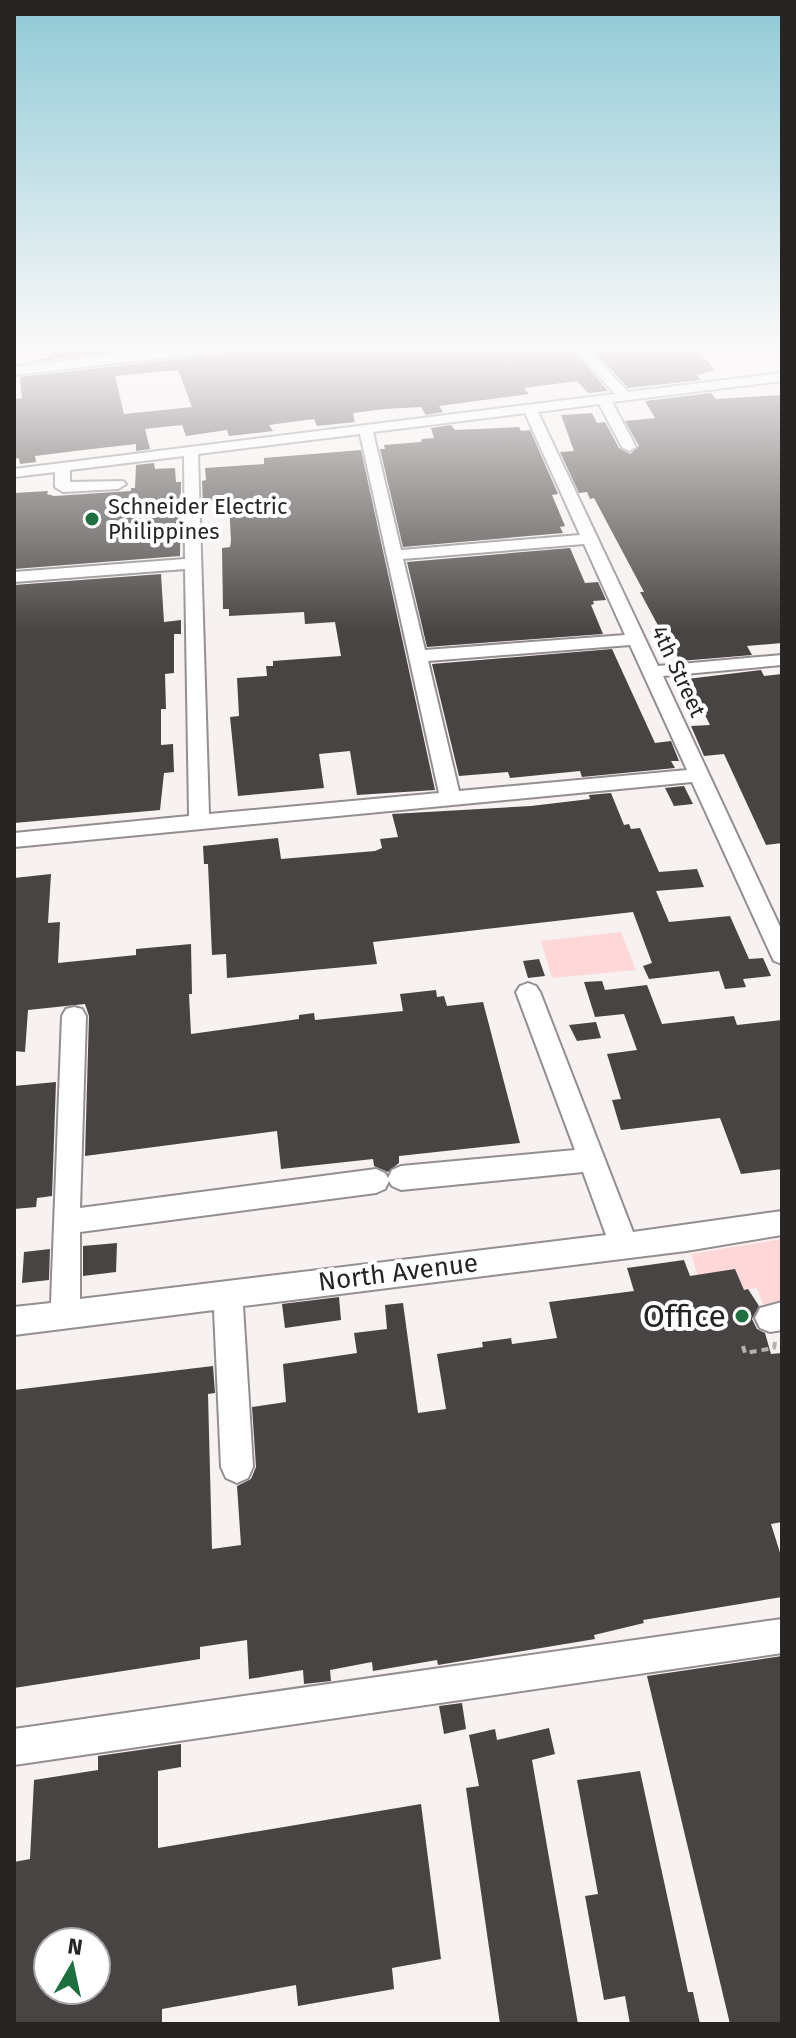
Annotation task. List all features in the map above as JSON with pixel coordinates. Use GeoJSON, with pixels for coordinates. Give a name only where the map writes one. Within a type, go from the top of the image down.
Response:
{"type":"FeatureCollection","features":[{"type":"Feature","properties":{"kind":"street"},"geometry":{"type":"LineString","coordinates":[[14,473],[286,441]]}},
{"type":"Feature","properties":{"kind":"street"},"geometry":{"type":"LineString","coordinates":[[368,441],[450,798]]}},
{"type":"Feature","properties":{"kind":"street","name":"4th Street"},"geometry":{"type":"LineString","coordinates":[[545,441],[782,955]]}},
{"type":"Feature","properties":{"kind":"street"},"geometry":{"type":"LineString","coordinates":[[626,441],[629,447]]}},
{"type":"Feature","properties":{"kind":"street"},"geometry":{"type":"LineString","coordinates":[[191,453],[199,824]]}},
{"type":"Feature","properties":{"kind":"street"},"geometry":{"type":"LineString","coordinates":[[62,468],[63,487],[118,484]]}},
{"type":"Feature","properties":{"kind":"street"},"geometry":{"type":"LineString","coordinates":[[395,555],[592,539]]}},
{"type":"Feature","properties":{"kind":"street"},"geometry":{"type":"LineString","coordinates":[[14,577],[193,563]]}},
{"type":"Feature","properties":{"kind":"street"},"geometry":{"type":"LineString","coordinates":[[418,656],[637,639]]}},
{"type":"Feature","properties":{"kind":"street"},"geometry":{"type":"LineString","coordinates":[[652,672],[782,660]]}},
{"type":"Feature","properties":{"kind":"street"},"geometry":{"type":"LineString","coordinates":[[14,840],[700,775]]}},
{"type":"Feature","properties":{"kind":"street"},"geometry":{"type":"LineString","coordinates":[[528,992],[623,1243]]}},
{"type":"Feature","properties":{"kind":"street"},"geometry":{"type":"LineString","coordinates":[[65,1315],[74,1016]]}},
{"type":"Feature","properties":{"kind":"street"},"geometry":{"type":"LineString","coordinates":[[66,1222],[389,1180],[594,1160]]}},
{"type":"Feature","properties":{"kind":"street","name":"North Avenue"},"geometry":{"type":"LineString","coordinates":[[14,1321],[623,1243],[686,1238],[782,1223]]}},
{"type":"Feature","properties":{"kind":"street"},"geometry":{"type":"LineString","coordinates":[[228,1294],[237,1467]]}},
{"type":"Feature","properties":{"kind":"street"},"geometry":{"type":"LineString","coordinates":[[14,1747],[782,1636]]}},
{"type":"Feature","properties":{"kind":"path"},"geometry":{"type":"LineString","coordinates":[[743,1346],[745,1353],[765,1353],[776,1345],[776,1317]]}},
{"type":"Feature","properties":{"kind":"shaded area"},"geometry":{"type":"Polygon","coordinates":[[[621,932],[636,970],[552,978],[541,941],[621,932]]]}},
{"type":"Feature","properties":{"kind":"shaded area"},"geometry":{"type":"Polygon","coordinates":[[[782,1239],[782,1314],[767,1316],[757,1288],[704,1296],[691,1254],[782,1239]]]}},
{"type":"Feature","properties":{"kind":"building"},"geometry":{"type":"Polygon","coordinates":[[[14,441],[148,441],[150,449],[136,451],[136,444],[35,456],[36,462],[20,464],[19,458],[14,459],[14,441]]]}},
{"type":"Feature","properties":{"kind":"building"},"geometry":{"type":"Polygon","coordinates":[[[535,441],[558,494],[552,495],[565,526],[560,527],[563,533],[403,547],[380,449],[385,449],[384,445],[535,441]]]}},
{"type":"Feature","properties":{"kind":"building"},"geometry":{"type":"Polygon","coordinates":[[[570,441],[615,441],[619,448],[630,454],[639,446],[636,441],[782,441],[782,643],[747,646],[752,655],[680,661],[640,592],[644,592],[594,498],[590,499],[587,492],[579,493],[560,452],[574,451],[570,441]]]}},
{"type":"Feature","properties":{"kind":"building"},"geometry":{"type":"Polygon","coordinates":[[[361,450],[435,790],[357,795],[350,751],[319,754],[324,788],[238,796],[230,717],[239,716],[237,678],[267,676],[266,666],[273,666],[273,661],[341,656],[335,622],[305,624],[304,612],[229,616],[229,609],[223,609],[222,548],[230,547],[231,541],[229,503],[203,505],[205,468],[264,464],[264,458],[361,450]]]}},
{"type":"Feature","properties":{"kind":"building","name":"Schneider Electric Philippines"},"geometry":{"type":"Polygon","coordinates":[[[154,463],[155,469],[175,468],[176,482],[181,482],[180,556],[14,569],[14,493],[48,491],[47,494],[54,496],[131,491],[135,488],[136,465],[154,463]]]}},
{"type":"Feature","properties":{"kind":"building"},"geometry":{"type":"Polygon","coordinates":[[[570,548],[585,583],[598,582],[606,600],[593,601],[591,605],[603,634],[427,647],[407,562],[570,548]]]}},
{"type":"Feature","properties":{"kind":"building"},"geometry":{"type":"Polygon","coordinates":[[[161,574],[164,622],[181,620],[181,634],[174,634],[174,673],[165,674],[166,709],[161,709],[161,745],[173,744],[174,772],[164,773],[160,810],[14,823],[14,585],[161,574]]]}},
{"type":"Feature","properties":{"kind":"building"},"geometry":{"type":"Polygon","coordinates":[[[612,649],[655,743],[671,741],[679,761],[671,761],[675,768],[582,777],[580,771],[510,778],[508,772],[459,776],[432,664],[612,649]]]}},
{"type":"Feature","properties":{"kind":"building"},"geometry":{"type":"Polygon","coordinates":[[[761,670],[764,676],[782,674],[782,843],[766,845],[724,754],[704,756],[691,726],[710,725],[687,679],[761,670]]]}},
{"type":"Feature","properties":{"kind":"building"},"geometry":{"type":"Polygon","coordinates":[[[684,786],[693,804],[674,806],[665,788],[684,786]]]}},
{"type":"Feature","properties":{"kind":"building"},"geometry":{"type":"Polygon","coordinates":[[[611,793],[624,825],[629,824],[631,829],[640,828],[659,872],[697,869],[704,887],[656,891],[669,922],[730,916],[749,959],[763,958],[771,976],[743,979],[746,987],[725,989],[719,971],[649,979],[643,966],[652,963],[633,912],[373,942],[377,964],[227,978],[226,954],[212,955],[208,864],[204,864],[203,846],[278,838],[281,859],[375,851],[382,848],[380,839],[398,837],[392,814],[531,806],[590,799],[589,795],[611,793]]]}},
{"type":"Feature","properties":{"kind":"building"},"geometry":{"type":"Polygon","coordinates":[[[51,874],[48,923],[60,922],[58,963],[136,955],[136,949],[191,944],[191,1034],[299,1019],[299,1015],[314,1013],[315,1020],[403,1011],[400,994],[436,990],[437,997],[444,996],[447,1006],[483,1002],[520,1143],[399,1156],[399,1163],[388,1172],[374,1166],[373,1159],[281,1169],[277,1131],[85,1156],[89,1016],[85,1004],[28,1010],[25,1052],[14,1051],[14,878],[51,874]]]}},
{"type":"Feature","properties":{"kind":"building"},"geometry":{"type":"Polygon","coordinates":[[[539,959],[545,976],[528,978],[523,961],[539,959]]]}},
{"type":"Feature","properties":{"kind":"building"},"geometry":{"type":"Polygon","coordinates":[[[602,981],[605,990],[647,985],[662,1024],[734,1016],[737,1025],[782,1020],[782,1169],[741,1174],[720,1118],[621,1130],[612,1100],[621,1099],[607,1054],[637,1050],[624,1014],[595,1017],[584,982],[602,981]]]}},
{"type":"Feature","properties":{"kind":"building"},"geometry":{"type":"Polygon","coordinates":[[[596,1022],[601,1038],[577,1041],[569,1025],[596,1022]]]}},
{"type":"Feature","properties":{"kind":"building"},"geometry":{"type":"Polygon","coordinates":[[[56,1082],[52,1196],[37,1198],[36,1207],[14,1209],[14,1086],[56,1082]]]}},
{"type":"Feature","properties":{"kind":"building"},"geometry":{"type":"Polygon","coordinates":[[[117,1243],[116,1272],[83,1276],[83,1246],[117,1243]]]}},
{"type":"Feature","properties":{"kind":"building"},"geometry":{"type":"Polygon","coordinates":[[[50,1249],[49,1280],[22,1283],[24,1252],[50,1249]]]}},
{"type":"Feature","properties":{"kind":"building"},"geometry":{"type":"Polygon","coordinates":[[[684,1260],[690,1276],[735,1269],[744,1290],[748,1289],[759,1306],[752,1319],[757,1329],[765,1333],[771,1354],[782,1353],[782,1522],[771,1524],[782,1559],[782,1597],[643,1620],[644,1623],[594,1635],[595,1639],[438,1665],[437,1660],[373,1671],[372,1662],[330,1670],[331,1681],[304,1684],[303,1670],[249,1679],[247,1640],[200,1647],[200,1659],[14,1688],[14,1390],[213,1366],[215,1393],[208,1394],[212,1549],[241,1545],[237,1486],[251,1479],[256,1467],[252,1407],[286,1402],[283,1364],[357,1353],[354,1333],[387,1329],[385,1305],[403,1303],[418,1413],[446,1409],[437,1354],[483,1347],[482,1342],[511,1338],[512,1344],[557,1338],[549,1302],[634,1291],[627,1268],[684,1260]]]}},
{"type":"Feature","properties":{"kind":"building"},"geometry":{"type":"Polygon","coordinates":[[[339,1297],[341,1320],[285,1328],[282,1304],[339,1297]]]}},
{"type":"Feature","properties":{"kind":"building"},"geometry":{"type":"Polygon","coordinates":[[[782,1656],[782,2024],[730,2024],[647,1676],[782,1656]]]}},
{"type":"Feature","properties":{"kind":"building"},"geometry":{"type":"Polygon","coordinates":[[[462,1703],[466,1729],[444,1734],[439,1706],[462,1703]]]}},
{"type":"Feature","properties":{"kind":"building"},"geometry":{"type":"Polygon","coordinates":[[[549,1728],[555,1754],[532,1760],[578,2024],[500,2024],[466,1788],[479,1786],[469,1735],[495,1729],[497,1740],[549,1728]]]}},
{"type":"Feature","properties":{"kind":"building"},"geometry":{"type":"Polygon","coordinates":[[[181,1744],[181,1767],[158,1771],[158,1848],[421,1804],[441,1959],[392,1968],[394,1989],[298,2006],[296,1985],[162,2009],[162,2024],[14,2024],[14,1862],[30,1859],[34,1780],[98,1770],[98,1756],[181,1744]]]}},
{"type":"Feature","properties":{"kind":"building"},"geometry":{"type":"Polygon","coordinates":[[[640,1771],[688,1992],[693,1992],[700,2024],[630,2024],[625,1996],[604,2000],[585,1896],[598,1894],[577,1780],[640,1771]]]}},
{"type":"Feature","properties":{"kind":"place","name":"Schneider Electric Philippines"},"geometry":{"type":"Point","coordinates":[92,519]}},
{"type":"Feature","properties":{"kind":"place","name":"Office"},"geometry":{"type":"Point","coordinates":[742,1316]}}]}
